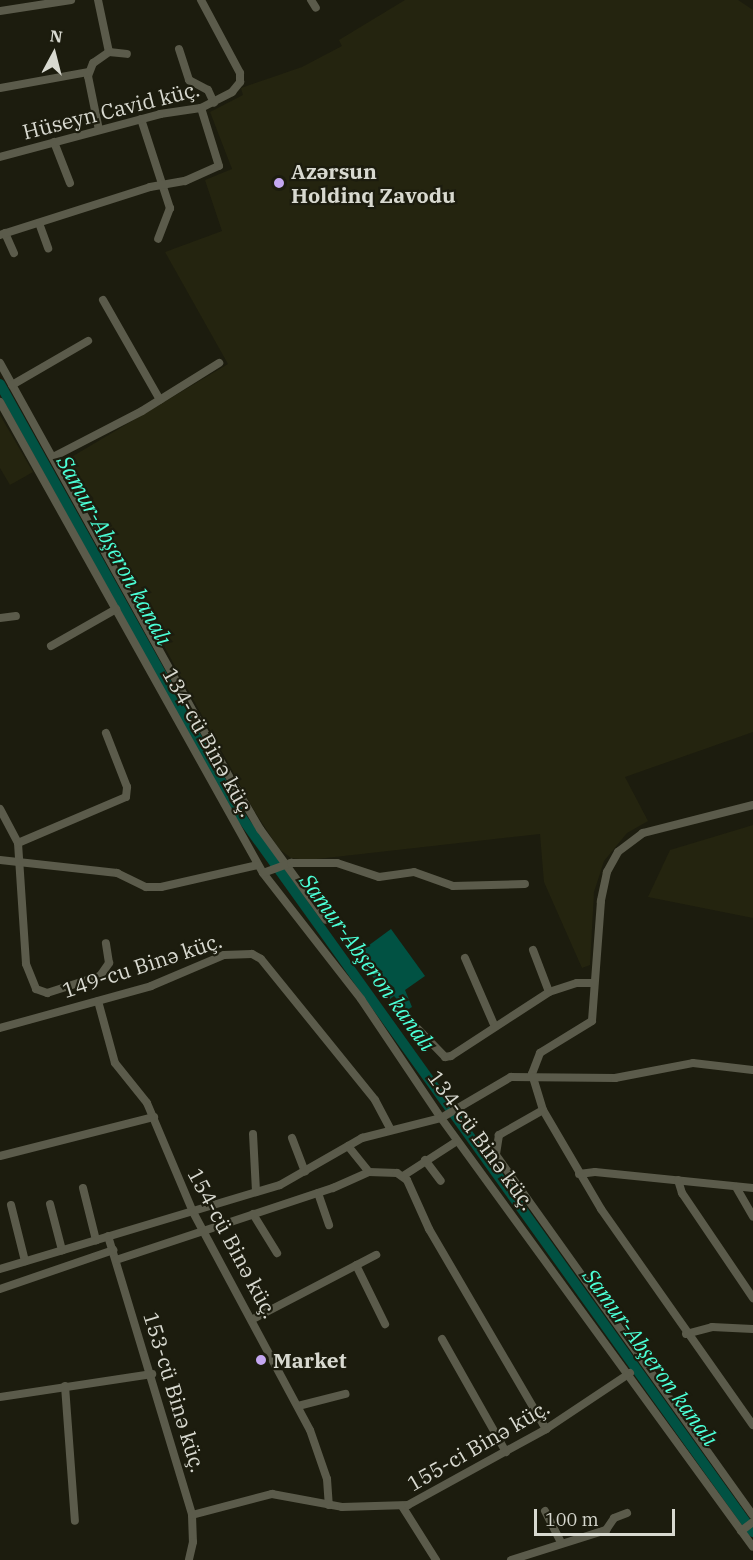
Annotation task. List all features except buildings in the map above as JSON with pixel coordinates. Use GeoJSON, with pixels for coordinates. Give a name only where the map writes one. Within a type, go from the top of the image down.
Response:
{"type":"FeatureCollection","features":[{"type":"Feature","properties":{"kind":"street"},"geometry":{"type":"LineString","coordinates":[[0,10],[71,0]]}},
{"type":"Feature","properties":{"kind":"street"},"geometry":{"type":"LineString","coordinates":[[98,0],[109,52]]}},
{"type":"Feature","properties":{"kind":"street","name":"Hüseyn Cavid küç."},"geometry":{"type":"LineString","coordinates":[[0,157],[141,119],[201,108],[214,103],[238,87],[241,77],[201,0]]}},
{"type":"Feature","properties":{"kind":"street"},"geometry":{"type":"LineString","coordinates":[[179,49],[189,81],[208,90],[214,103]]}},
{"type":"Feature","properties":{"kind":"street"},"geometry":{"type":"LineString","coordinates":[[99,130],[88,72],[93,63],[109,52],[127,54]]}},
{"type":"Feature","properties":{"kind":"street"},"geometry":{"type":"LineString","coordinates":[[0,88],[88,72]]}},
{"type":"Feature","properties":{"kind":"street"},"geometry":{"type":"LineString","coordinates":[[14,254],[3,234],[163,185],[185,181],[219,166],[201,108]]}},
{"type":"Feature","properties":{"kind":"street"},"geometry":{"type":"LineString","coordinates":[[141,119],[163,185],[170,216],[159,239]]}},
{"type":"Feature","properties":{"kind":"street"},"geometry":{"type":"LineString","coordinates":[[54,142],[70,183]]}},
{"type":"Feature","properties":{"kind":"street"},"geometry":{"type":"LineString","coordinates":[[39,223],[48,248]]}},
{"type":"Feature","properties":{"kind":"street"},"geometry":{"type":"LineString","coordinates":[[103,300],[159,400]]}},
{"type":"Feature","properties":{"kind":"street"},"geometry":{"type":"LineString","coordinates":[[12,385],[88,341]]}},
{"type":"Feature","properties":{"kind":"street"},"geometry":{"type":"LineString","coordinates":[[0,363],[236,788],[326,920]]}},
{"type":"Feature","properties":{"kind":"street"},"geometry":{"type":"LineString","coordinates":[[53,458],[159,400],[219,363]]}},
{"type":"Feature","properties":{"kind":"street","name":"134-cü Binə küç."},"geometry":{"type":"LineString","coordinates":[[0,402],[263,873],[361,999],[444,1117],[458,1141],[630,1373],[753,1547]]}},
{"type":"Feature","properties":{"kind":"street"},"geometry":{"type":"LineString","coordinates":[[51,646],[116,609]]}},
{"type":"Feature","properties":{"kind":"street"},"geometry":{"type":"LineString","coordinates":[[0,618],[16,616]]}},
{"type":"Feature","properties":{"kind":"street"},"geometry":{"type":"LineString","coordinates":[[18,843],[126,797],[127,787],[106,733]]}},
{"type":"Feature","properties":{"kind":"street"},"geometry":{"type":"LineString","coordinates":[[753,806],[643,833],[625,845],[604,884],[592,1021],[540,1053],[532,1074],[543,1110],[579,1174],[686,1334],[753,1425]]}},
{"type":"Feature","properties":{"kind":"street"},"geometry":{"type":"LineString","coordinates":[[0,808],[18,843],[26,964],[36,989],[47,993],[100,976],[109,963],[106,943]]}},
{"type":"Feature","properties":{"kind":"street"},"geometry":{"type":"LineString","coordinates":[[0,861],[117,873],[146,887],[161,887],[258,865]]}},
{"type":"Feature","properties":{"kind":"street"},"geometry":{"type":"LineString","coordinates":[[263,873],[286,863],[345,864],[379,877],[414,872],[463,887],[525,884]]}},
{"type":"Feature","properties":{"kind":"street"},"geometry":{"type":"LineString","coordinates":[[532,950],[549,992]]}},
{"type":"Feature","properties":{"kind":"street","name":"149-cu Binə küç."},"geometry":{"type":"LineString","coordinates":[[0,1028],[168,980],[224,955],[252,954],[261,959],[375,1100],[391,1130]]}},
{"type":"Feature","properties":{"kind":"street"},"geometry":{"type":"LineString","coordinates":[[465,958],[495,1027]]}},
{"type":"Feature","properties":{"kind":"street"},"geometry":{"type":"LineString","coordinates":[[418,1029],[446,1057],[549,992],[568,985],[594,983]]}},
{"type":"Feature","properties":{"kind":"street","name":"154-cü Binə küç."},"geometry":{"type":"LineString","coordinates":[[98,1001],[115,1063],[142,1095],[154,1117],[193,1212],[253,1319],[298,1406],[322,1462],[328,1505]]}},
{"type":"Feature","properties":{"kind":"street"},"geometry":{"type":"LineString","coordinates":[[0,1269],[256,1192],[305,1172],[348,1146],[391,1130],[444,1117],[499,1081],[532,1074],[615,1078],[693,1063],[753,1070]]}},
{"type":"Feature","properties":{"kind":"street"},"geometry":{"type":"LineString","coordinates":[[543,1110],[499,1135],[496,1155],[753,1515]]}},
{"type":"Feature","properties":{"kind":"street"},"geometry":{"type":"LineString","coordinates":[[0,1156],[154,1117]]}},
{"type":"Feature","properties":{"kind":"street"},"geometry":{"type":"LineString","coordinates":[[253,1134],[256,1192]]}},
{"type":"Feature","properties":{"kind":"street"},"geometry":{"type":"LineString","coordinates":[[292,1138],[305,1172]]}},
{"type":"Feature","properties":{"kind":"street"},"geometry":{"type":"LineString","coordinates":[[116,1260],[318,1193],[369,1172],[403,1176],[458,1141]]}},
{"type":"Feature","properties":{"kind":"street"},"geometry":{"type":"LineString","coordinates":[[348,1146],[369,1172]]}},
{"type":"Feature","properties":{"kind":"street"},"geometry":{"type":"LineString","coordinates":[[425,1160],[441,1181]]}},
{"type":"Feature","properties":{"kind":"street"},"geometry":{"type":"LineString","coordinates":[[579,1174],[595,1172],[753,1188]]}},
{"type":"Feature","properties":{"kind":"street"},"geometry":{"type":"LineString","coordinates":[[403,1176],[429,1230],[490,1328],[546,1429]]}},
{"type":"Feature","properties":{"kind":"street"},"geometry":{"type":"LineString","coordinates":[[678,1180],[682,1193],[753,1298]]}},
{"type":"Feature","properties":{"kind":"street"},"geometry":{"type":"LineString","coordinates":[[736,1187],[753,1216]]}},
{"type":"Feature","properties":{"kind":"street"},"geometry":{"type":"LineString","coordinates":[[83,1188],[96,1240]]}},
{"type":"Feature","properties":{"kind":"street"},"geometry":{"type":"LineString","coordinates":[[318,1193],[328,1225]]}},
{"type":"Feature","properties":{"kind":"street"},"geometry":{"type":"LineString","coordinates":[[50,1204],[62,1250]]}},
{"type":"Feature","properties":{"kind":"street"},"geometry":{"type":"LineString","coordinates":[[12,1205],[26,1261]]}},
{"type":"Feature","properties":{"kind":"street"},"geometry":{"type":"LineString","coordinates":[[253,1214],[277,1253]]}},
{"type":"Feature","properties":{"kind":"street","name":"153-cü Binə küç."},"geometry":{"type":"LineString","coordinates":[[108,1236],[152,1374],[192,1515],[193,1542],[189,1560]]}},
{"type":"Feature","properties":{"kind":"street"},"geometry":{"type":"LineString","coordinates":[[0,1289],[113,1250]]}},
{"type":"Feature","properties":{"kind":"street"},"geometry":{"type":"LineString","coordinates":[[253,1319],[376,1255]]}},
{"type":"Feature","properties":{"kind":"street"},"geometry":{"type":"LineString","coordinates":[[356,1265],[385,1324]]}},
{"type":"Feature","properties":{"kind":"street"},"geometry":{"type":"LineString","coordinates":[[686,1334],[712,1327],[753,1329]]}},
{"type":"Feature","properties":{"kind":"street"},"geometry":{"type":"LineString","coordinates":[[442,1339],[506,1452]]}},
{"type":"Feature","properties":{"kind":"street","name":"155-ci Binə küç."},"geometry":{"type":"LineString","coordinates":[[192,1515],[272,1494],[328,1505],[402,1506],[546,1429],[630,1373]]}},
{"type":"Feature","properties":{"kind":"street"},"geometry":{"type":"LineString","coordinates":[[0,1397],[152,1374]]}},
{"type":"Feature","properties":{"kind":"street"},"geometry":{"type":"LineString","coordinates":[[66,1386],[75,1521]]}},
{"type":"Feature","properties":{"kind":"street"},"geometry":{"type":"LineString","coordinates":[[298,1406],[345,1394]]}},
{"type":"Feature","properties":{"kind":"street"},"geometry":{"type":"LineString","coordinates":[[402,1506],[436,1560]]}},
{"type":"Feature","properties":{"kind":"street"},"geometry":{"type":"LineString","coordinates":[[545,1511],[561,1542]]}},
{"type":"Feature","properties":{"kind":"street"},"geometry":{"type":"LineString","coordinates":[[517,1559],[561,1542],[606,1530],[614,1518],[627,1513]]}},
{"type":"Feature","properties":{"kind":"street"},"geometry":{"type":"LineString","coordinates":[[741,1531],[753,1522]]}},
{"type":"Feature","properties":{"kind":"shaded area"},"geometry":{"type":"Polygon","coordinates":[[[405,0],[738,0],[753,10],[753,732],[625,777],[648,821],[627,833],[604,861],[594,892],[590,965],[582,968],[544,882],[540,834],[308,860],[291,858],[279,849],[255,812],[63,462],[228,364],[165,252],[222,231],[205,180],[232,169],[210,112],[243,95],[241,88],[302,67],[342,46],[339,40],[405,0]]]}},
{"type":"Feature","properties":{"kind":"shaded area"},"geometry":{"type":"Polygon","coordinates":[[[0,415],[33,472],[10,485],[0,468],[0,415]]]}},
{"type":"Feature","properties":{"kind":"shaded area"},"geometry":{"type":"Polygon","coordinates":[[[753,825],[753,918],[648,897],[670,850],[753,825]]]}},
{"type":"Feature","properties":{"kind":"water"},"geometry":{"type":"Polygon","coordinates":[[[391,929],[425,976],[405,990],[412,1007],[407,1010],[394,996],[389,1000],[357,954],[391,929]]]}},
{"type":"Feature","properties":{"kind":"waterway","name":"Samur-Abşeron kanalı"},"geometry":{"type":"LineString","coordinates":[[0,384],[242,818],[753,1532]]}},
{"type":"Feature","properties":{"kind":"place","name":"Azərsun Holdinq Zavodu"},"geometry":{"type":"Point","coordinates":[279,183]}},
{"type":"Feature","properties":{"kind":"place","name":"Market"},"geometry":{"type":"Point","coordinates":[261,1360]}}]}
